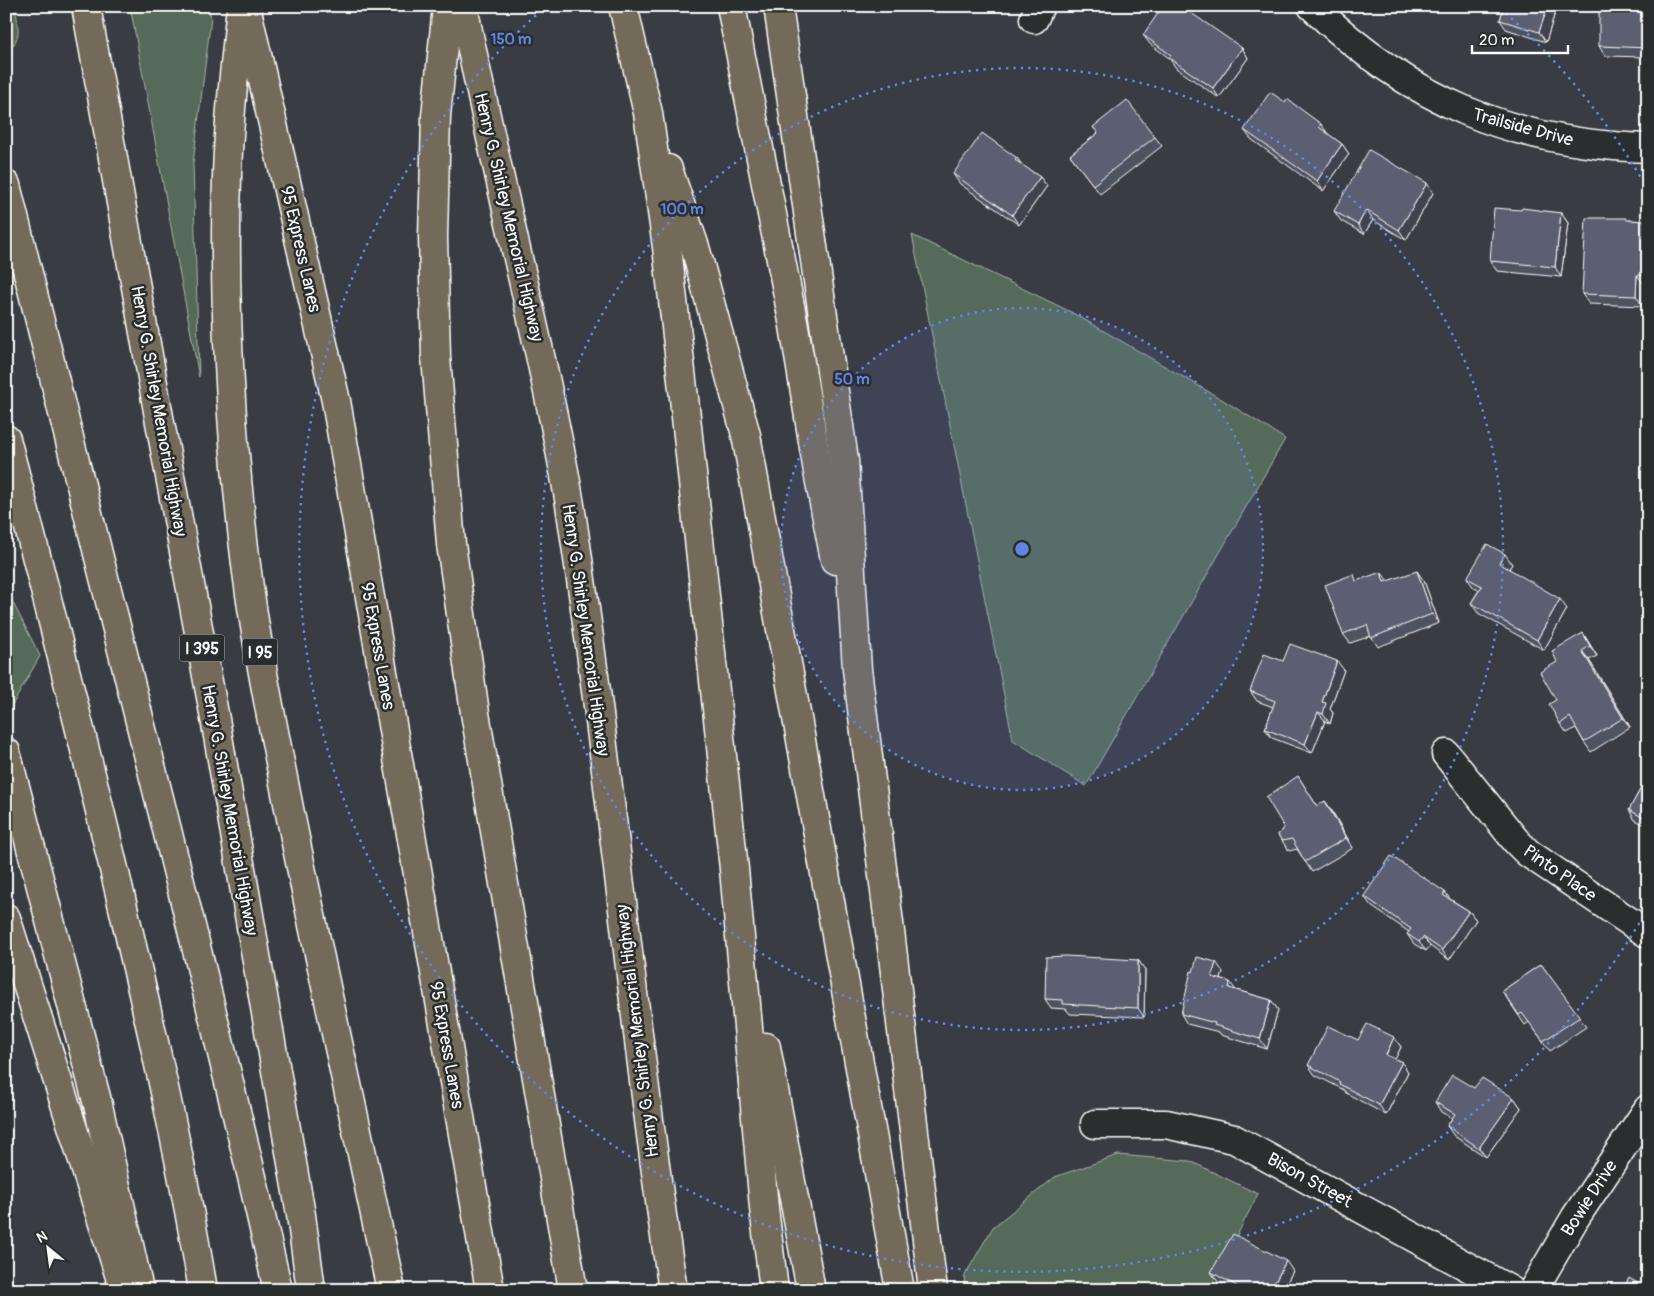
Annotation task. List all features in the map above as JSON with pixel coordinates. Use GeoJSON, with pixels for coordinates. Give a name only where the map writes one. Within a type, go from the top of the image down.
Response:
{"type":"FeatureCollection","features":[{"type":"Feature","properties":{"kind":"highway","name":"Henry G. Shirley Memorial Highway"},"geometry":{"type":"LineString","coordinates":[[86,6],[159,418],[215,719],[301,1215],[311,1290]]}},
{"type":"Feature","properties":{"kind":"highway","name":"I 95"},"geometry":{"type":"LineString","coordinates":[[241,6],[229,129],[226,281],[230,400],[243,542],[266,688],[300,864],[391,1289]]}},
{"type":"Feature","properties":{"kind":"highway","name":"95 Express Lanes"},"geometry":{"type":"LineString","coordinates":[[246,6],[336,401],[490,1290]]}},
{"type":"Feature","properties":{"kind":"highway"},"geometry":{"type":"LineString","coordinates":[[447,6],[436,116],[433,237],[436,357],[451,544],[475,713],[574,1290]]}},
{"type":"Feature","properties":{"kind":"highway","name":"Henry G. Shirley Memorial Highway"},"geometry":{"type":"LineString","coordinates":[[463,6],[482,103],[545,377],[569,502],[592,666],[653,1163],[672,1290]]}},
{"type":"Feature","properties":{"kind":"highway"},"geometry":{"type":"LineString","coordinates":[[623,6],[648,112],[667,247],[734,869],[764,1208],[774,1290]]}},
{"type":"Feature","properties":{"kind":"highway"},"geometry":{"type":"LineString","coordinates":[[731,6],[794,326],[818,472],[857,669]]}},
{"type":"Feature","properties":{"kind":"highway"},"geometry":{"type":"LineString","coordinates":[[778,6],[844,460],[857,669],[933,1290]]}},
{"type":"Feature","properties":{"kind":"highway"},"geometry":{"type":"LineString","coordinates":[[648,112],[695,247],[746,435],[900,1290]]}},
{"type":"Feature","properties":{"kind":"highway"},"geometry":{"type":"LineString","coordinates":[[6,185],[193,934],[278,1290]]}},
{"type":"Feature","properties":{"kind":"highway"},"geometry":{"type":"LineString","coordinates":[[6,438],[74,702],[139,973],[187,1194],[203,1290]]}},
{"type":"Feature","properties":{"kind":"highway"},"geometry":{"type":"LineString","coordinates":[[6,752],[98,1105],[139,1290]]}},
{"type":"Feature","properties":{"kind":"highway"},"geometry":{"type":"LineString","coordinates":[[734,869],[811,1290]]}},
{"type":"Feature","properties":{"kind":"highway"},"geometry":{"type":"LineString","coordinates":[[6,918],[124,1290]]}},
{"type":"Feature","properties":{"kind":"street","name":"Trailside Drive"},"geometry":{"type":"LineString","coordinates":[[1312,6],[1336,29],[1379,64],[1412,85],[1452,106],[1499,124],[1560,140],[1628,148],[1648,148]]}},
{"type":"Feature","properties":{"kind":"street","name":"Pinto Place"},"geometry":{"type":"LineString","coordinates":[[1446,754],[1516,842],[1528,853],[1648,934]]}},
{"type":"Feature","properties":{"kind":"street","name":"Bowie Drive"},"geometry":{"type":"LineString","coordinates":[[1533,1290],[1575,1218],[1648,1108]]}},
{"type":"Feature","properties":{"kind":"street","name":"Bison Street"},"geometry":{"type":"LineString","coordinates":[[1095,1124],[1166,1124],[1234,1138],[1510,1290]]}},
{"type":"Feature","properties":{"kind":"green space"},"geometry":{"type":"Polygon","coordinates":[[[6,6],[15,6],[18,32],[15,43],[6,56],[6,6]]]}},
{"type":"Feature","properties":{"kind":"green space"},"geometry":{"type":"Polygon","coordinates":[[[130,6],[209,6],[211,18],[193,163],[199,377],[130,6]]]}},
{"type":"Feature","properties":{"kind":"green space"},"geometry":{"type":"Polygon","coordinates":[[[912,235],[1071,312],[1223,400],[1285,439],[1086,786],[1013,740],[912,235]]]}},
{"type":"Feature","properties":{"kind":"green space"},"geometry":{"type":"Polygon","coordinates":[[[6,589],[40,656],[6,716],[6,589]]]}},
{"type":"Feature","properties":{"kind":"green space"},"geometry":{"type":"Polygon","coordinates":[[[1118,1155],[1190,1161],[1258,1194],[1209,1290],[963,1290],[965,1275],[993,1227],[1055,1177],[1118,1155]]]}},
{"type":"Feature","properties":{"kind":"building"},"geometry":{"type":"Polygon","coordinates":[[[1163,6],[1181,6],[1242,48],[1213,88],[1169,58],[1171,55],[1143,35],[1163,6]]]}},
{"type":"Feature","properties":{"kind":"building"},"geometry":{"type":"Polygon","coordinates":[[[1504,6],[1548,6],[1539,32],[1500,20],[1504,6]]]}},
{"type":"Feature","properties":{"kind":"building"},"geometry":{"type":"Polygon","coordinates":[[[1599,6],[1648,6],[1648,48],[1599,46],[1599,6]]]}},
{"type":"Feature","properties":{"kind":"building"},"geometry":{"type":"Polygon","coordinates":[[[1270,92],[1285,102],[1287,99],[1321,124],[1319,127],[1342,144],[1317,181],[1244,130],[1270,92]]]}},
{"type":"Feature","properties":{"kind":"building"},"geometry":{"type":"Polygon","coordinates":[[[1127,100],[1155,137],[1093,185],[1070,155],[1098,133],[1093,127],[1127,100]]]}},
{"type":"Feature","properties":{"kind":"building"},"geometry":{"type":"Polygon","coordinates":[[[982,133],[1017,158],[1015,160],[1040,177],[1012,215],[953,174],[982,133]]]}},
{"type":"Feature","properties":{"kind":"building"},"geometry":{"type":"Polygon","coordinates":[[[1369,150],[1427,183],[1399,230],[1366,210],[1358,225],[1334,211],[1369,150]]]}},
{"type":"Feature","properties":{"kind":"building"},"geometry":{"type":"Polygon","coordinates":[[[1494,208],[1521,210],[1522,208],[1561,213],[1555,267],[1490,261],[1494,208]]]}},
{"type":"Feature","properties":{"kind":"building"},"geometry":{"type":"Polygon","coordinates":[[[1586,218],[1626,218],[1627,220],[1648,221],[1648,276],[1637,275],[1636,296],[1582,294],[1586,218]]]}},
{"type":"Feature","properties":{"kind":"building"},"geometry":{"type":"Polygon","coordinates":[[[1487,544],[1505,554],[1499,563],[1560,599],[1537,640],[1471,603],[1482,586],[1467,578],[1487,544]]]}},
{"type":"Feature","properties":{"kind":"building"},"geometry":{"type":"Polygon","coordinates":[[[1417,571],[1432,614],[1371,638],[1367,625],[1343,634],[1325,585],[1354,574],[1356,581],[1381,572],[1384,582],[1417,571]]]}},
{"type":"Feature","properties":{"kind":"building"},"geometry":{"type":"Polygon","coordinates":[[[1583,633],[1590,646],[1582,651],[1623,718],[1584,742],[1570,717],[1560,724],[1549,704],[1556,700],[1540,672],[1557,662],[1552,651],[1583,633]]]}},
{"type":"Feature","properties":{"kind":"building"},"geometry":{"type":"Polygon","coordinates":[[[1290,644],[1337,661],[1322,702],[1326,703],[1323,714],[1318,712],[1305,744],[1265,729],[1275,701],[1250,691],[1264,654],[1283,661],[1290,644]]]}},
{"type":"Feature","properties":{"kind":"building"},"geometry":{"type":"Polygon","coordinates":[[[1648,775],[1648,820],[1629,810],[1648,775]]]}},
{"type":"Feature","properties":{"kind":"building"},"geometry":{"type":"Polygon","coordinates":[[[1298,776],[1317,806],[1325,801],[1346,838],[1305,862],[1292,839],[1282,841],[1278,835],[1284,827],[1266,797],[1298,776]]]}},
{"type":"Feature","properties":{"kind":"building"},"geometry":{"type":"Polygon","coordinates":[[[1391,856],[1445,892],[1443,895],[1469,911],[1442,950],[1423,937],[1419,942],[1407,934],[1411,929],[1364,896],[1391,856]]]}},
{"type":"Feature","properties":{"kind":"building"},"geometry":{"type":"Polygon","coordinates":[[[1066,956],[1138,960],[1138,1008],[1063,1004],[1063,1000],[1045,999],[1046,957],[1066,956]]]}},
{"type":"Feature","properties":{"kind":"building"},"geometry":{"type":"Polygon","coordinates":[[[1197,957],[1216,962],[1212,977],[1230,982],[1229,988],[1271,1000],[1260,1039],[1214,1025],[1215,1023],[1181,1014],[1191,971],[1193,972],[1197,957]]]}},
{"type":"Feature","properties":{"kind":"building"},"geometry":{"type":"Polygon","coordinates":[[[1541,964],[1580,1017],[1543,1041],[1522,1013],[1519,1015],[1502,991],[1541,964]]]}},
{"type":"Feature","properties":{"kind":"building"},"geometry":{"type":"Polygon","coordinates":[[[1367,1024],[1394,1037],[1386,1055],[1402,1062],[1379,1105],[1308,1065],[1328,1026],[1358,1040],[1367,1024]]]}},
{"type":"Feature","properties":{"kind":"building"},"geometry":{"type":"Polygon","coordinates":[[[1452,1075],[1474,1088],[1482,1078],[1514,1098],[1479,1148],[1447,1126],[1455,1114],[1435,1102],[1452,1075]]]}},
{"type":"Feature","properties":{"kind":"building"},"geometry":{"type":"Polygon","coordinates":[[[1233,1234],[1286,1261],[1271,1290],[1244,1290],[1211,1272],[1233,1234]]]}},
{"type":"Feature","properties":{"kind":"building"},"geometry":{"type":"Polygon","coordinates":[[[1629,1278],[1648,1289],[1648,1290],[1622,1290],[1629,1278]]]}}]}
